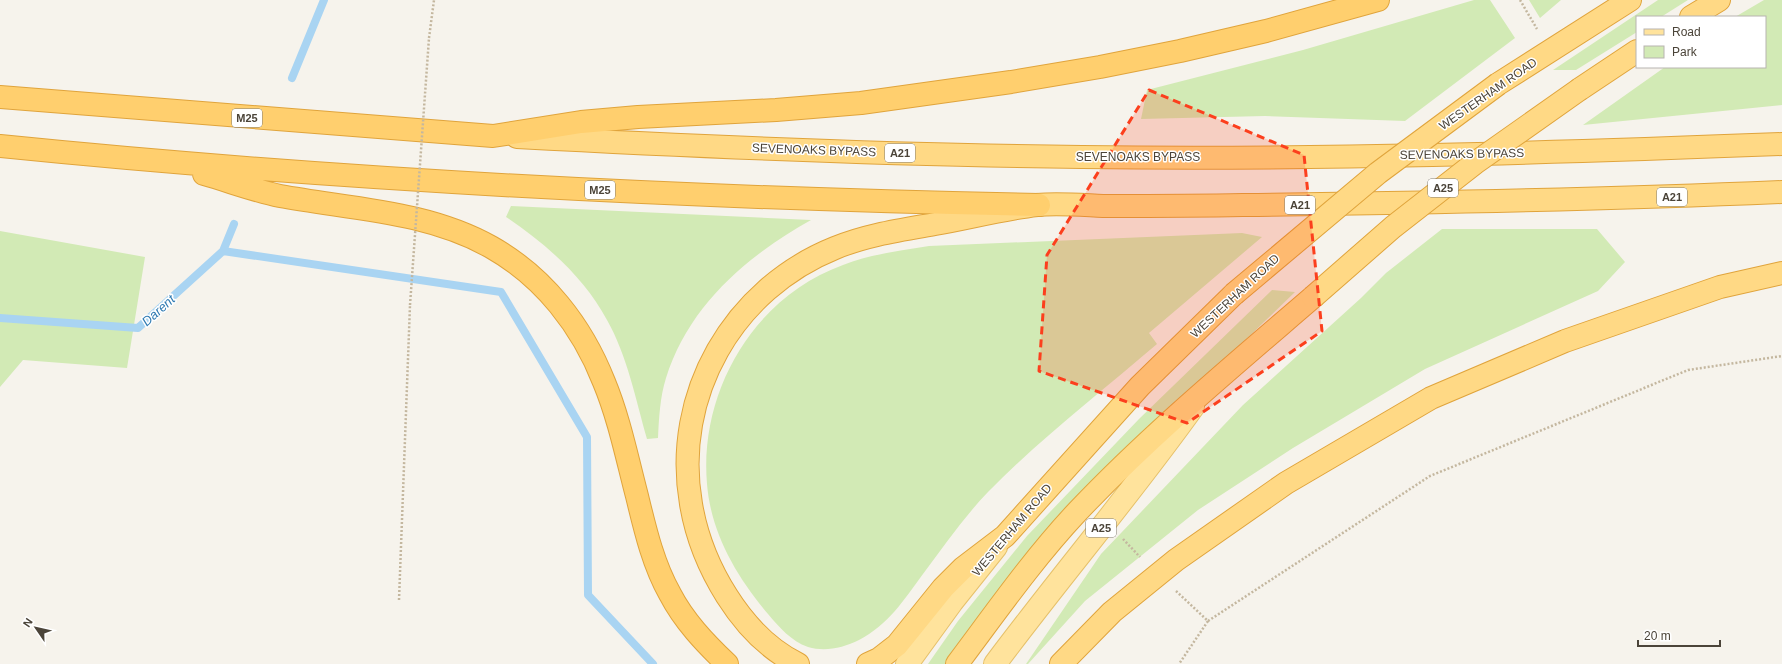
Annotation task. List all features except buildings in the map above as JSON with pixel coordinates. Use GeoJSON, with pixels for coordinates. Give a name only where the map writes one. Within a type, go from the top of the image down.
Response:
{"type":"FeatureCollection","features":[{"type":"Feature","properties":{"kind":"highway"},"geometry":{"type":"LineString","coordinates":[[493,136],[581,122],[638,117],[776,110],[861,103],[1011,82],[1100,67],[1180,51],[1266,31],[1378,0]]}},
{"type":"Feature","properties":{"kind":"highway","name":"WESTERHAM ROAD"},"geometry":{"type":"LineString","coordinates":[[1005,536],[1140,386],[1234,294],[1378,173],[1498,84],[1630,0]]}},
{"type":"Feature","properties":{"kind":"highway"},"geometry":{"type":"LineString","coordinates":[[1692,16],[1719,0]]}},
{"type":"Feature","properties":{"kind":"highway","name":"A25"},"geometry":{"type":"LineString","coordinates":[[1204,391],[1393,227],[1468,168],[1636,52]]}},
{"type":"Feature","properties":{"kind":"highway","name":"M25"},"geometry":{"type":"LineString","coordinates":[[0,97],[493,136]]}},
{"type":"Feature","properties":{"kind":"highway","name":"SEVENOAKS BYPASS"},"geometry":{"type":"LineString","coordinates":[[493,136],[722,148],[1085,157],[1315,157],[1568,152],[1782,144]]}},
{"type":"Feature","properties":{"kind":"highway","name":"M25"},"geometry":{"type":"LineString","coordinates":[[0,146],[345,176],[614,191],[885,202],[1039,205]]}},
{"type":"Feature","properties":{"kind":"highway","name":"M25"},"geometry":{"type":"LineString","coordinates":[[161,161],[278,195],[428,221],[458,232],[491,247],[521,266],[549,292],[569,318],[589,349],[604,382],[616,417],[646,532],[658,568],[669,593],[684,617],[727,664]]}},
{"type":"Feature","properties":{"kind":"highway","name":"A21"},"geometry":{"type":"LineString","coordinates":[[1039,205],[1191,206],[1562,201],[1782,192]]}},
{"type":"Feature","properties":{"kind":"highway"},"geometry":{"type":"LineString","coordinates":[[798,664],[770,646],[750,626],[728,598],[712,570],[698,534],[690,502],[687,465],[689,433],[695,404],[716,349],[733,326],[775,283],[801,265],[833,248],[863,238],[1039,205]]}},
{"type":"Feature","properties":{"kind":"highway"},"geometry":{"type":"LineString","coordinates":[[1061,664],[1112,612],[1176,560],[1286,483],[1431,398],[1565,341],[1720,287],[1782,273]]}},
{"type":"Feature","properties":{"kind":"highway"},"geometry":{"type":"LineString","coordinates":[[958,664],[1043,552],[1076,513],[1119,469],[1204,391]]}},
{"type":"Feature","properties":{"kind":"highway"},"geometry":{"type":"LineString","coordinates":[[868,664],[879,659],[897,645],[943,588],[964,568],[1005,536]]}},
{"type":"Feature","properties":{"kind":"main road","name":"A25"},"geometry":{"type":"LineString","coordinates":[[995,664],[1026,622],[1152,465],[1204,391]]}},
{"type":"Feature","properties":{"kind":"main road","name":"WESTERHAM ROAD"},"geometry":{"type":"LineString","coordinates":[[907,664],[952,602],[1005,536]]}},
{"type":"Feature","properties":{"kind":"path"},"geometry":{"type":"LineString","coordinates":[[399,600],[410,305],[429,38],[434,0]]}},
{"type":"Feature","properties":{"kind":"path"},"geometry":{"type":"LineString","coordinates":[[1520,0],[1539,32],[1554,48]]}},
{"type":"Feature","properties":{"kind":"path"},"geometry":{"type":"LineString","coordinates":[[1208,621],[1430,476],[1688,370],[1782,356]]}},
{"type":"Feature","properties":{"kind":"highlighted area"},"geometry":{"type":"Polygon","coordinates":[[[1149,90],[1304,155],[1322,331],[1187,423],[1039,371],[1047,255],[1149,90]]]}},
{"type":"Feature","properties":{"kind":"green space"},"geometry":{"type":"Polygon","coordinates":[[[1474,0],[1490,0],[1515,38],[1405,121],[1265,116],[1141,119],[1147,90],[1303,50],[1474,0]]]}},
{"type":"Feature","properties":{"kind":"green space"},"geometry":{"type":"Polygon","coordinates":[[[1529,0],[1561,0],[1540,18],[1529,0]]]}},
{"type":"Feature","properties":{"kind":"green space"},"geometry":{"type":"Polygon","coordinates":[[[1658,0],[1688,0],[1663,16],[1636,16],[1636,33],[1576,70],[1553,70],[1658,0]]]}},
{"type":"Feature","properties":{"kind":"green space"},"geometry":{"type":"Polygon","coordinates":[[[1764,0],[1782,0],[1782,105],[1583,125],[1664,68],[1766,68],[1766,16],[1737,16],[1764,0]]]}},
{"type":"Feature","properties":{"kind":"green space"},"geometry":{"type":"Polygon","coordinates":[[[511,206],[811,220],[787,234],[743,267],[723,285],[705,305],[689,328],[676,352],[666,378],[659,415],[658,438],[647,439],[626,363],[614,334],[598,304],[563,262],[535,238],[506,217],[511,206]]]}},
{"type":"Feature","properties":{"kind":"green space"},"geometry":{"type":"Polygon","coordinates":[[[1442,229],[1597,229],[1625,262],[1598,291],[1425,369],[1293,448],[1198,510],[1085,601],[1028,664],[1026,664],[1101,554],[1243,405],[1361,298],[1386,273],[1442,229]]]}},
{"type":"Feature","properties":{"kind":"green space"},"geometry":{"type":"Polygon","coordinates":[[[0,231],[145,257],[127,368],[23,360],[0,387],[0,231]]]}},
{"type":"Feature","properties":{"kind":"green space"},"geometry":{"type":"Polygon","coordinates":[[[1242,233],[1262,237],[1149,333],[1157,344],[1028,453],[988,492],[954,532],[902,603],[879,627],[870,634],[847,645],[834,648],[821,649],[808,647],[796,641],[772,619],[746,585],[727,554],[709,502],[707,484],[707,449],[712,415],[723,382],[739,352],[759,324],[783,300],[811,280],[854,261],[875,255],[929,246],[1242,233]]]}},
{"type":"Feature","properties":{"kind":"green space"},"geometry":{"type":"Polygon","coordinates":[[[1272,290],[1295,292],[1170,413],[947,664],[928,664],[958,621],[1027,536],[1139,419],[1272,290]]]}},
{"type":"Feature","properties":{"kind":"waterway","name":"Darent"},"geometry":{"type":"LineString","coordinates":[[292,78],[324,0]]}},
{"type":"Feature","properties":{"kind":"waterway","name":"Darent"},"geometry":{"type":"LineString","coordinates":[[0,318],[138,328],[223,251],[234,224]]}},
{"type":"Feature","properties":{"kind":"waterway"},"geometry":{"type":"LineString","coordinates":[[223,251],[501,292],[587,437],[588,595],[653,664]]}}]}
